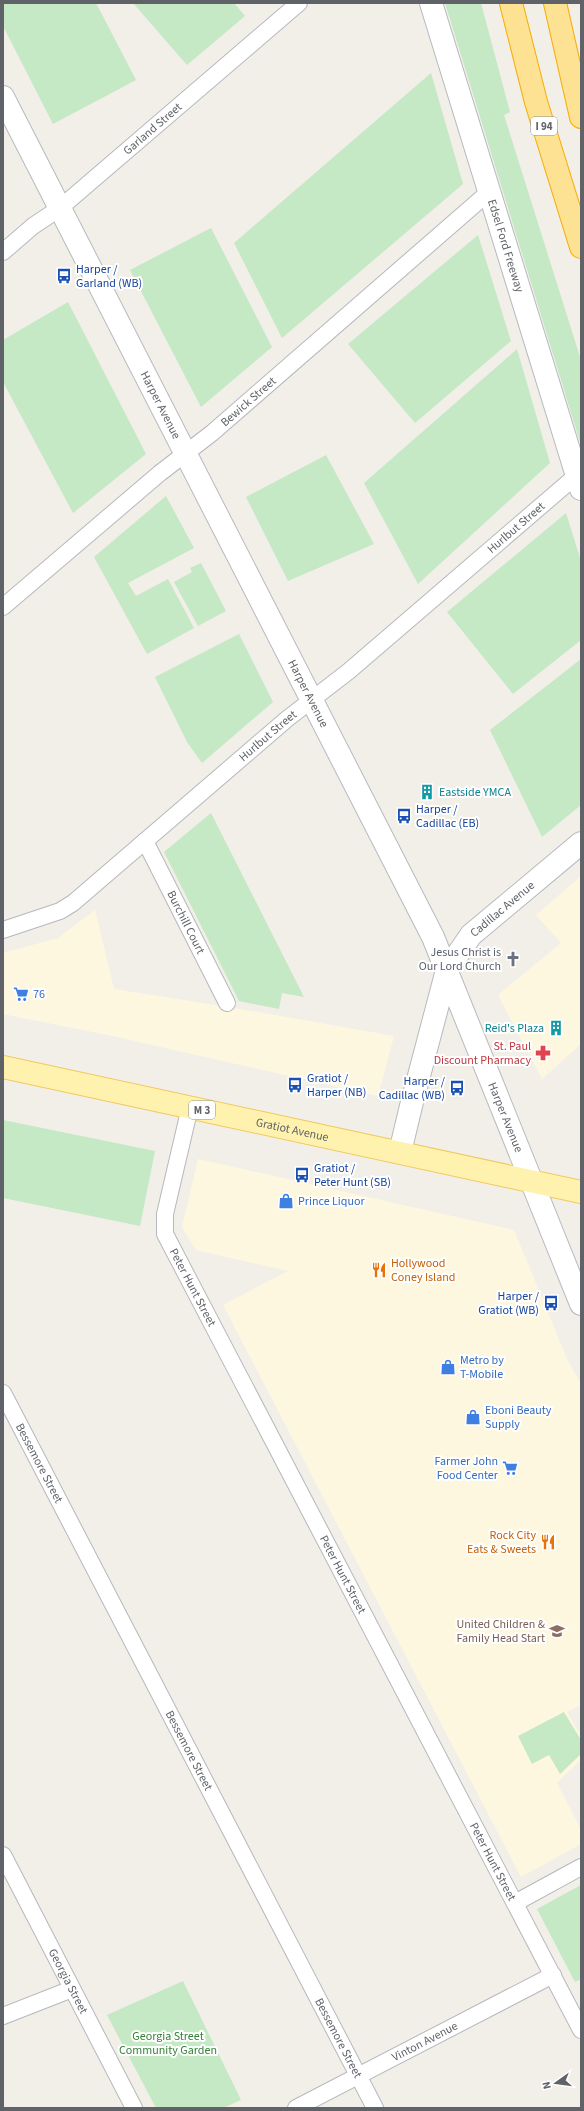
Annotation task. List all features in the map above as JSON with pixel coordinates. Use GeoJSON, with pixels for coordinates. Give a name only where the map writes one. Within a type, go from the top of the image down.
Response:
{"type":"FeatureCollection","features":[{"type":"Feature","properties":{"kind":"highway","name":"I 94"},"geometry":{"type":"LineString","coordinates":[[511,3],[536,102],[581,247]]}},
{"type":"Feature","properties":{"kind":"highway"},"geometry":{"type":"LineString","coordinates":[[555,3],[581,117]]}},
{"type":"Feature","properties":{"kind":"main road","name":"Edsel Ford Freeway"},"geometry":{"type":"LineString","coordinates":[[431,3],[579,482]]}},
{"type":"Feature","properties":{"kind":"main road","name":"Harper Avenue"},"geometry":{"type":"LineString","coordinates":[[3,97],[433,937],[581,1304]]}},
{"type":"Feature","properties":{"kind":"main road","name":"Cadillac Avenue"},"geometry":{"type":"LineString","coordinates":[[400,1152],[410,1106],[447,970],[471,935],[581,843]]}},
{"type":"Feature","properties":{"kind":"main road","name":"Gratiot Avenue"},"geometry":{"type":"LineString","coordinates":[[3,1068],[581,1192]]}},
{"type":"Feature","properties":{"kind":"street","name":"Garland Street"},"geometry":{"type":"LineString","coordinates":[[3,252],[33,226],[60,208],[299,3]]}},
{"type":"Feature","properties":{"kind":"street","name":"Bewick Street"},"geometry":{"type":"LineString","coordinates":[[3,607],[186,453],[212,434],[489,192]]}},
{"type":"Feature","properties":{"kind":"street","name":"Hurlbut Street"},"geometry":{"type":"LineString","coordinates":[[3,930],[60,911],[72,904],[287,719],[349,671],[579,482]]}},
{"type":"Feature","properties":{"kind":"street","name":"Burchill Court"},"geometry":{"type":"LineString","coordinates":[[145,842],[226,1003]]}},
{"type":"Feature","properties":{"kind":"street","name":"Peter Hunt Street"},"geometry":{"type":"LineString","coordinates":[[190,1107],[166,1214],[165,1234],[581,2030]]}},
{"type":"Feature","properties":{"kind":"street","name":"Bessemore Street"},"geometry":{"type":"LineString","coordinates":[[3,1394],[375,2108]]}},
{"type":"Feature","properties":{"kind":"street","name":"Georgia Street"},"geometry":{"type":"LineString","coordinates":[[3,1855],[134,2108]]}},
{"type":"Feature","properties":{"kind":"street"},"geometry":{"type":"LineString","coordinates":[[515,1903],[581,1867]]}},
{"type":"Feature","properties":{"kind":"street","name":"Vinton Avenue"},"geometry":{"type":"LineString","coordinates":[[296,2108],[553,1975]]}},
{"type":"Feature","properties":{"kind":"street"},"geometry":{"type":"LineString","coordinates":[[3,2016],[72,1990]]}},
{"type":"Feature","properties":{"kind":"shaded area"},"geometry":{"type":"Polygon","coordinates":[[[581,876],[581,1044],[542,1079],[498,995],[561,943],[536,915],[581,876]]]}},
{"type":"Feature","properties":{"kind":"shaded area"},"geometry":{"type":"Polygon","coordinates":[[[95,910],[114,989],[394,1036],[378,1096],[108,1035],[3,1014],[3,953],[58,938],[95,910]]]}},
{"type":"Feature","properties":{"kind":"shaded area"},"geometry":{"type":"Polygon","coordinates":[[[198,1159],[514,1230],[568,1361],[581,1384],[581,1705],[567,1712],[581,1736],[581,1760],[557,1783],[581,1830],[581,1844],[521,1877],[223,1305],[288,1271],[196,1250],[182,1227],[198,1159]]]}},
{"type":"Feature","properties":{"kind":"green space"},"geometry":{"type":"Polygon","coordinates":[[[3,3],[96,3],[136,80],[53,124],[3,26],[3,3]]]}},
{"type":"Feature","properties":{"kind":"green space"},"geometry":{"type":"Polygon","coordinates":[[[133,3],[234,3],[245,16],[187,65],[133,3]]]}},
{"type":"Feature","properties":{"kind":"green space"},"geometry":{"type":"Polygon","coordinates":[[[445,3],[481,3],[510,112],[504,115],[581,360],[581,445],[445,3]]]}},
{"type":"Feature","properties":{"kind":"green space"},"geometry":{"type":"Polygon","coordinates":[[[431,73],[463,184],[282,338],[234,243],[431,73]]]}},
{"type":"Feature","properties":{"kind":"green space"},"geometry":{"type":"Polygon","coordinates":[[[211,228],[272,347],[201,407],[130,270],[211,228]]]}},
{"type":"Feature","properties":{"kind":"green space"},"geometry":{"type":"Polygon","coordinates":[[[478,235],[511,341],[415,423],[348,344],[478,235]]]}},
{"type":"Feature","properties":{"kind":"green space"},"geometry":{"type":"Polygon","coordinates":[[[68,302],[146,454],[73,513],[3,382],[3,340],[68,302]]]}},
{"type":"Feature","properties":{"kind":"green space"},"geometry":{"type":"Polygon","coordinates":[[[517,349],[550,463],[418,584],[364,483],[517,349]]]}},
{"type":"Feature","properties":{"kind":"green space"},"geometry":{"type":"Polygon","coordinates":[[[326,455],[374,544],[288,581],[246,497],[326,455]]]}},
{"type":"Feature","properties":{"kind":"green space"},"geometry":{"type":"Polygon","coordinates":[[[166,496],[194,548],[128,583],[136,596],[168,579],[194,628],[147,654],[94,557],[166,496]]]}},
{"type":"Feature","properties":{"kind":"green space"},"geometry":{"type":"Polygon","coordinates":[[[566,513],[581,561],[581,640],[513,694],[447,612],[566,513]]]}},
{"type":"Feature","properties":{"kind":"green space"},"geometry":{"type":"Polygon","coordinates":[[[201,563],[226,611],[198,626],[174,582],[192,572],[190,568],[201,563]]]}},
{"type":"Feature","properties":{"kind":"green space"},"geometry":{"type":"Polygon","coordinates":[[[239,634],[273,702],[202,763],[187,742],[155,677],[239,634]]]}},
{"type":"Feature","properties":{"kind":"green space"},"geometry":{"type":"Polygon","coordinates":[[[581,659],[581,805],[542,837],[490,730],[581,659]]]}},
{"type":"Feature","properties":{"kind":"green space"},"geometry":{"type":"Polygon","coordinates":[[[211,813],[304,997],[282,993],[279,1009],[239,1001],[164,852],[211,813]]]}},
{"type":"Feature","properties":{"kind":"green space"},"geometry":{"type":"Polygon","coordinates":[[[3,1120],[155,1151],[140,1226],[3,1198],[3,1120]]]}},
{"type":"Feature","properties":{"kind":"green space"},"geometry":{"type":"Polygon","coordinates":[[[564,1712],[581,1740],[581,1754],[560,1774],[549,1755],[532,1764],[518,1736],[564,1712]]]}},
{"type":"Feature","properties":{"kind":"green space"},"geometry":{"type":"Polygon","coordinates":[[[581,1885],[581,1979],[575,1982],[537,1909],[581,1885]]]}},
{"type":"Feature","properties":{"kind":"green space","name":"Georgia Street Community Garden"},"geometry":{"type":"Polygon","coordinates":[[[183,1981],[241,2100],[223,2108],[156,2108],[107,2015],[183,1981]]]}},
{"type":"Feature","properties":{"kind":"place","name":"Harper / Garland (WB)"},"geometry":{"type":"Point","coordinates":[64,276]}},
{"type":"Feature","properties":{"kind":"place","name":"Eastside YMCA"},"geometry":{"type":"Point","coordinates":[427,792]}},
{"type":"Feature","properties":{"kind":"place","name":"Harper / Cadillac (EB)"},"geometry":{"type":"Point","coordinates":[404,816]}},
{"type":"Feature","properties":{"kind":"place","name":"Jesus Christ is Our Lord Church"},"geometry":{"type":"Point","coordinates":[513,959]}},
{"type":"Feature","properties":{"kind":"place","name":"76"},"geometry":{"type":"Point","coordinates":[21,994]}},
{"type":"Feature","properties":{"kind":"place","name":"Reid's Plaza"},"geometry":{"type":"Point","coordinates":[556,1028]}},
{"type":"Feature","properties":{"kind":"place","name":"St. Paul Discount Pharmacy"},"geometry":{"type":"Point","coordinates":[543,1053]}},
{"type":"Feature","properties":{"kind":"place","name":"Gratiot / Harper (NB)"},"geometry":{"type":"Point","coordinates":[295,1085]}},
{"type":"Feature","properties":{"kind":"place","name":"Harper / Cadillac (WB)"},"geometry":{"type":"Point","coordinates":[457,1088]}},
{"type":"Feature","properties":{"kind":"place","name":"Gratiot / Peter Hunt (SB)"},"geometry":{"type":"Point","coordinates":[302,1175]}},
{"type":"Feature","properties":{"kind":"place","name":"Prince Liquor"},"geometry":{"type":"Point","coordinates":[286,1201]}},
{"type":"Feature","properties":{"kind":"place","name":"Hollywood Coney Island"},"geometry":{"type":"Point","coordinates":[379,1270]}},
{"type":"Feature","properties":{"kind":"place","name":"Harper / Gratiot (WB)"},"geometry":{"type":"Point","coordinates":[551,1303]}},
{"type":"Feature","properties":{"kind":"place","name":"Metro by T-Mobile"},"geometry":{"type":"Point","coordinates":[448,1367]}},
{"type":"Feature","properties":{"kind":"place","name":"Eboni Beauty Supply"},"geometry":{"type":"Point","coordinates":[473,1417]}},
{"type":"Feature","properties":{"kind":"place","name":"Farmer John Food Center"},"geometry":{"type":"Point","coordinates":[510,1468]}},
{"type":"Feature","properties":{"kind":"place","name":"Rock City Eats & Sweets"},"geometry":{"type":"Point","coordinates":[548,1542]}},
{"type":"Feature","properties":{"kind":"place","name":"United Children & Family Head Start"},"geometry":{"type":"Point","coordinates":[557,1631]}}]}
